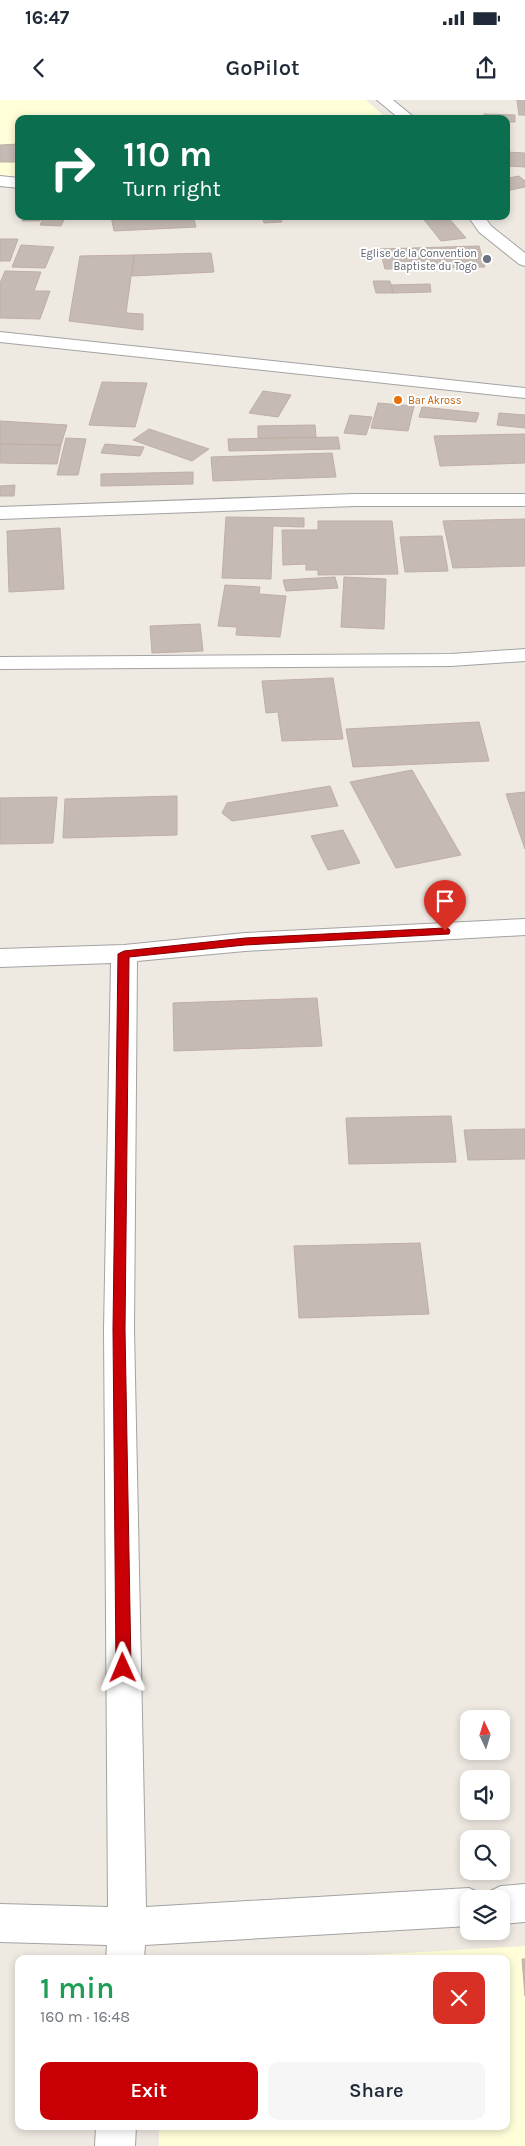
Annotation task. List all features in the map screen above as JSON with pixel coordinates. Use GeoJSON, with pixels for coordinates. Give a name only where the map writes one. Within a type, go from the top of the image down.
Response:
{"type":"FeatureCollection","features":[{"type":"Feature","properties":{"kind":"street"},"geometry":{"type":"LineString","coordinates":[[384,100],[404,115]]}},
{"type":"Feature","properties":{"kind":"street"},"geometry":{"type":"LineString","coordinates":[[0,181],[15,183]]}},
{"type":"Feature","properties":{"kind":"street"},"geometry":{"type":"LineString","coordinates":[[479,220],[485,229],[525,261]]}},
{"type":"Feature","properties":{"kind":"street"},"geometry":{"type":"LineString","coordinates":[[0,337],[525,394]]}},
{"type":"Feature","properties":{"kind":"street"},"geometry":{"type":"LineString","coordinates":[[0,513],[355,500],[525,500]]}},
{"type":"Feature","properties":{"kind":"street"},"geometry":{"type":"LineString","coordinates":[[0,663],[451,660],[525,656]]}},
{"type":"Feature","properties":{"kind":"street"},"geometry":{"type":"LineString","coordinates":[[0,958],[124,954],[245,942],[525,927]]}},
{"type":"Feature","properties":{"kind":"street"},"geometry":{"type":"LineString","coordinates":[[124,954],[119,1329],[126,1943]]}},
{"type":"Feature","properties":{"kind":"street"},"geometry":{"type":"LineString","coordinates":[[510,1905],[525,1904]]}},
{"type":"Feature","properties":{"kind":"street"},"geometry":{"type":"LineString","coordinates":[[0,1923],[126,1943],[460,1908]]}},
{"type":"Feature","properties":{"kind":"street"},"geometry":{"type":"LineString","coordinates":[[115,2146],[116,2130]]}},
{"type":"Feature","properties":{"kind":"shaded area"},"geometry":{"type":"Polygon","coordinates":[[[0,100],[366,100],[383,115],[15,115],[15,177],[0,177],[0,100]]]}},
{"type":"Feature","properties":{"kind":"shaded area"},"geometry":{"type":"Polygon","coordinates":[[[525,1946],[525,2146],[159,2146],[159,2130],[510,2130],[510,1955],[371,1955],[525,1946]]]}},
{"type":"Feature","properties":{"kind":"building"},"geometry":{"type":"Polygon","coordinates":[[[517,100],[525,100],[525,115],[519,115],[517,100]]]}},
{"type":"Feature","properties":{"kind":"building"},"geometry":{"type":"Polygon","coordinates":[[[484,114],[515,115],[515,122],[510,122],[510,115],[484,114]]]}},
{"type":"Feature","properties":{"kind":"building"},"geometry":{"type":"Polygon","coordinates":[[[15,144],[15,162],[0,162],[0,145],[15,144]]]}},
{"type":"Feature","properties":{"kind":"building"},"geometry":{"type":"Polygon","coordinates":[[[510,152],[525,153],[525,167],[510,166],[510,152]]]}},
{"type":"Feature","properties":{"kind":"building"},"geometry":{"type":"Polygon","coordinates":[[[519,176],[525,181],[525,187],[510,190],[510,178],[519,176]]]}},
{"type":"Feature","properties":{"kind":"building"},"geometry":{"type":"Polygon","coordinates":[[[22,220],[40,220],[40,221],[22,220]]]}},
{"type":"Feature","properties":{"kind":"building"},"geometry":{"type":"Polygon","coordinates":[[[42,220],[64,220],[61,226],[40,225],[42,220]]]}},
{"type":"Feature","properties":{"kind":"building"},"geometry":{"type":"Polygon","coordinates":[[[112,220],[194,220],[196,227],[114,231],[112,220]]]}},
{"type":"Feature","properties":{"kind":"building"},"geometry":{"type":"Polygon","coordinates":[[[263,220],[281,220],[282,222],[264,223],[263,220]]]}},
{"type":"Feature","properties":{"kind":"building"},"geometry":{"type":"Polygon","coordinates":[[[424,220],[450,220],[466,238],[441,241],[424,220]]]}},
{"type":"Feature","properties":{"kind":"building"},"geometry":{"type":"Polygon","coordinates":[[[0,239],[18,239],[10,261],[0,261],[0,239]]]}},
{"type":"Feature","properties":{"kind":"building"},"geometry":{"type":"Polygon","coordinates":[[[21,245],[54,247],[45,268],[12,267],[21,245]]]}},
{"type":"Feature","properties":{"kind":"building"},"geometry":{"type":"Polygon","coordinates":[[[479,246],[485,267],[385,269],[380,249],[479,246]]]}},
{"type":"Feature","properties":{"kind":"building"},"geometry":{"type":"Polygon","coordinates":[[[211,253],[214,272],[132,276],[134,255],[211,253]]]}},
{"type":"Feature","properties":{"kind":"building"},"geometry":{"type":"Polygon","coordinates":[[[134,255],[126,313],[143,314],[143,330],[69,321],[80,256],[134,255]]]}},
{"type":"Feature","properties":{"kind":"building"},"geometry":{"type":"Polygon","coordinates":[[[5,271],[41,272],[34,291],[50,291],[40,319],[0,318],[0,283],[5,271]]]}},
{"type":"Feature","properties":{"kind":"building"},"geometry":{"type":"Polygon","coordinates":[[[373,281],[390,281],[393,293],[376,293],[373,281]]]}},
{"type":"Feature","properties":{"kind":"building"},"geometry":{"type":"Polygon","coordinates":[[[430,284],[431,292],[393,293],[391,285],[430,284]]]}},
{"type":"Feature","properties":{"kind":"building"},"geometry":{"type":"Polygon","coordinates":[[[102,382],[147,383],[135,427],[89,425],[102,382]]]}},
{"type":"Feature","properties":{"kind":"building"},"geometry":{"type":"Polygon","coordinates":[[[263,391],[291,395],[278,417],[249,413],[263,391]]]}},
{"type":"Feature","properties":{"kind":"building"},"geometry":{"type":"Polygon","coordinates":[[[378,403],[414,406],[408,431],[371,428],[378,403]]]}},
{"type":"Feature","properties":{"kind":"building"},"geometry":{"type":"Polygon","coordinates":[[[422,407],[479,413],[476,422],[419,417],[422,407]]]}},
{"type":"Feature","properties":{"kind":"building"},"geometry":{"type":"Polygon","coordinates":[[[499,413],[525,415],[525,428],[497,425],[499,413]]]}},
{"type":"Feature","properties":{"kind":"building"},"geometry":{"type":"Polygon","coordinates":[[[350,415],[372,417],[366,435],[344,433],[350,415]]]}},
{"type":"Feature","properties":{"kind":"building"},"geometry":{"type":"Polygon","coordinates":[[[0,421],[67,425],[61,445],[0,444],[0,421]]]}},
{"type":"Feature","properties":{"kind":"building"},"geometry":{"type":"Polygon","coordinates":[[[315,425],[316,437],[258,438],[258,426],[315,425]]]}},
{"type":"Feature","properties":{"kind":"building"},"geometry":{"type":"Polygon","coordinates":[[[149,429],[209,449],[192,461],[133,440],[149,429]]]}},
{"type":"Feature","properties":{"kind":"building"},"geometry":{"type":"Polygon","coordinates":[[[525,434],[525,463],[440,466],[434,436],[525,434]]]}},
{"type":"Feature","properties":{"kind":"building"},"geometry":{"type":"Polygon","coordinates":[[[338,437],[340,449],[229,451],[228,439],[338,437]]]}},
{"type":"Feature","properties":{"kind":"building"},"geometry":{"type":"Polygon","coordinates":[[[66,438],[86,439],[78,475],[57,475],[66,438]]]}},
{"type":"Feature","properties":{"kind":"building"},"geometry":{"type":"Polygon","coordinates":[[[0,444],[61,445],[57,464],[0,463],[0,444]]]}},
{"type":"Feature","properties":{"kind":"building"},"geometry":{"type":"Polygon","coordinates":[[[105,444],[144,447],[140,456],[101,453],[105,444]]]}},
{"type":"Feature","properties":{"kind":"building"},"geometry":{"type":"Polygon","coordinates":[[[332,453],[336,477],[213,481],[211,457],[332,453]]]}},
{"type":"Feature","properties":{"kind":"building"},"geometry":{"type":"Polygon","coordinates":[[[193,472],[193,484],[101,486],[101,474],[193,472]]]}},
{"type":"Feature","properties":{"kind":"building"},"geometry":{"type":"Polygon","coordinates":[[[15,485],[14,496],[0,496],[0,486],[15,485]]]}},
{"type":"Feature","properties":{"kind":"building"},"geometry":{"type":"Polygon","coordinates":[[[226,517],[304,518],[304,527],[273,526],[271,579],[222,578],[226,517]]]}},
{"type":"Feature","properties":{"kind":"building"},"geometry":{"type":"Polygon","coordinates":[[[525,519],[525,566],[453,568],[443,521],[525,519]]]}},
{"type":"Feature","properties":{"kind":"building"},"geometry":{"type":"Polygon","coordinates":[[[318,521],[392,521],[398,574],[318,575],[318,570],[306,570],[306,564],[283,565],[282,530],[318,530],[318,521]]]}},
{"type":"Feature","properties":{"kind":"building"},"geometry":{"type":"Polygon","coordinates":[[[60,528],[64,589],[9,592],[7,531],[60,528]]]}},
{"type":"Feature","properties":{"kind":"building"},"geometry":{"type":"Polygon","coordinates":[[[442,536],[448,571],[405,572],[400,537],[442,536]]]}},
{"type":"Feature","properties":{"kind":"building"},"geometry":{"type":"Polygon","coordinates":[[[335,577],[338,588],[286,591],[283,580],[335,577]]]}},
{"type":"Feature","properties":{"kind":"building"},"geometry":{"type":"Polygon","coordinates":[[[344,577],[386,579],[384,629],[341,627],[344,577]]]}},
{"type":"Feature","properties":{"kind":"building"},"geometry":{"type":"Polygon","coordinates":[[[225,585],[260,587],[259,594],[286,596],[280,637],[236,635],[237,627],[218,626],[225,585]]]}},
{"type":"Feature","properties":{"kind":"building"},"geometry":{"type":"Polygon","coordinates":[[[200,624],[203,651],[152,653],[150,626],[200,624]]]}},
{"type":"Feature","properties":{"kind":"building"},"geometry":{"type":"Polygon","coordinates":[[[333,678],[343,739],[282,741],[278,712],[266,713],[262,681],[333,678]]]}},
{"type":"Feature","properties":{"kind":"building"},"geometry":{"type":"Polygon","coordinates":[[[479,722],[489,761],[353,767],[346,729],[479,722]]]}},
{"type":"Feature","properties":{"kind":"building"},"geometry":{"type":"Polygon","coordinates":[[[412,770],[461,855],[396,868],[350,782],[412,770]]]}},
{"type":"Feature","properties":{"kind":"building"},"geometry":{"type":"Polygon","coordinates":[[[330,786],[338,806],[232,821],[222,813],[227,803],[330,786]]]}},
{"type":"Feature","properties":{"kind":"building"},"geometry":{"type":"Polygon","coordinates":[[[525,792],[525,849],[506,794],[525,792]]]}},
{"type":"Feature","properties":{"kind":"building"},"geometry":{"type":"Polygon","coordinates":[[[177,796],[177,835],[63,838],[65,799],[177,796]]]}},
{"type":"Feature","properties":{"kind":"building"},"geometry":{"type":"Polygon","coordinates":[[[57,797],[53,843],[0,844],[0,798],[57,797]]]}},
{"type":"Feature","properties":{"kind":"building"},"geometry":{"type":"Polygon","coordinates":[[[343,830],[360,863],[328,870],[311,836],[343,830]]]}},
{"type":"Feature","properties":{"kind":"building"},"geometry":{"type":"Polygon","coordinates":[[[317,998],[322,1046],[174,1051],[173,1003],[317,998]]]}},
{"type":"Feature","properties":{"kind":"building"},"geometry":{"type":"Polygon","coordinates":[[[451,1116],[456,1162],[349,1164],[346,1118],[451,1116]]]}},
{"type":"Feature","properties":{"kind":"building"},"geometry":{"type":"Polygon","coordinates":[[[525,1129],[525,1159],[468,1160],[464,1130],[525,1129]]]}},
{"type":"Feature","properties":{"kind":"building"},"geometry":{"type":"Polygon","coordinates":[[[420,1243],[429,1314],[299,1318],[294,1246],[420,1243]]]}},
{"type":"Feature","properties":{"kind":"building"},"geometry":{"type":"Polygon","coordinates":[[[522,1959],[525,1959],[525,1996],[522,1959]]]}},
{"type":"Feature","properties":{"kind":"place","name":"Eglise de la Convention Baptiste du Togo"},"geometry":{"type":"Point","coordinates":[487,259]}},
{"type":"Feature","properties":{"kind":"place","name":"Bar Akross"},"geometry":{"type":"Point","coordinates":[398,400]}},
{"type":"Feature","properties":{"kind":"route"},"geometry":{"type":"LineString","coordinates":[[123,1668],[119,1329],[124,954],[245,942],[445,931]]}}]}
